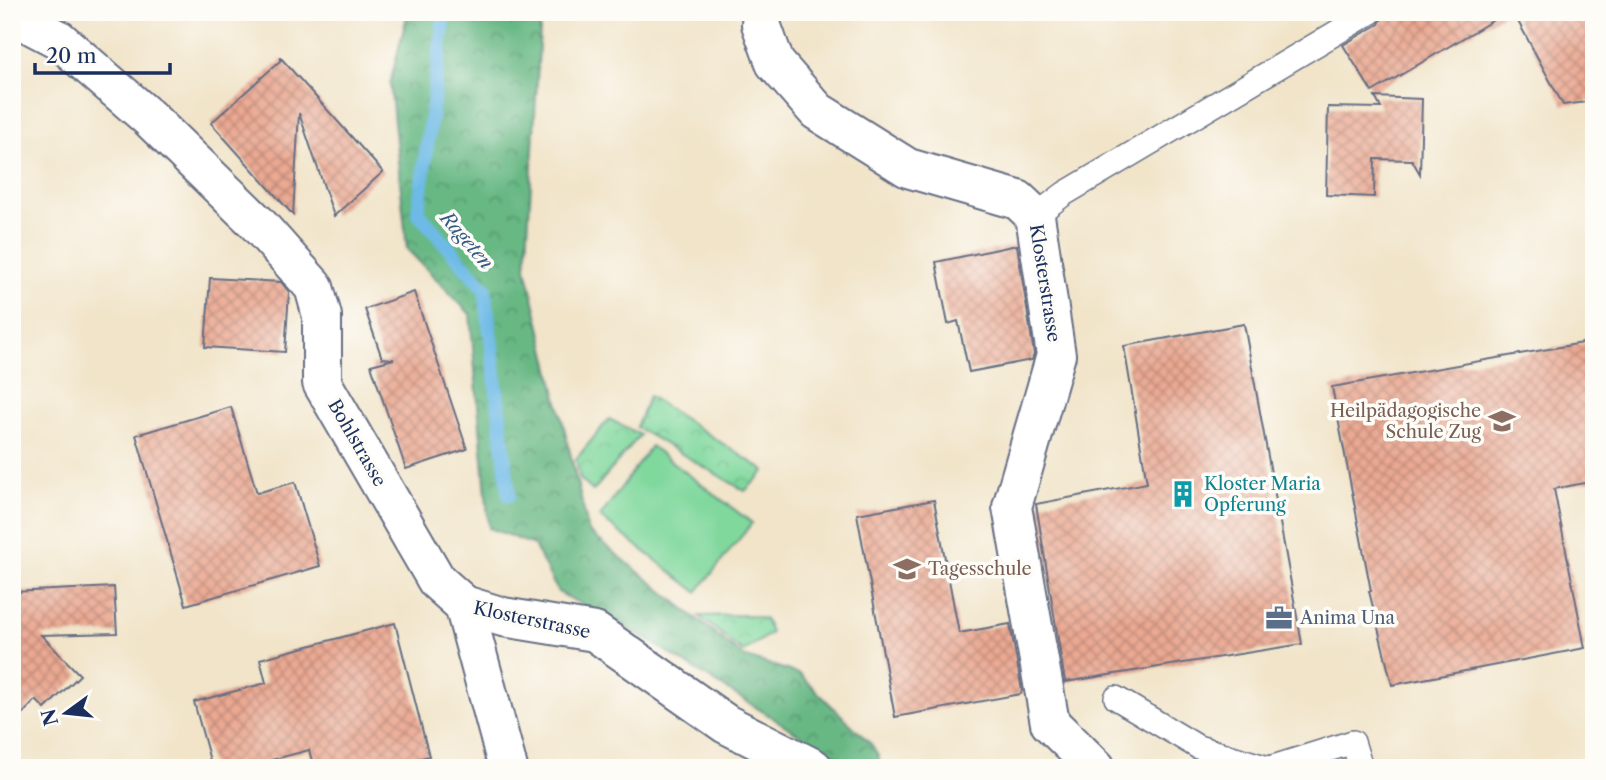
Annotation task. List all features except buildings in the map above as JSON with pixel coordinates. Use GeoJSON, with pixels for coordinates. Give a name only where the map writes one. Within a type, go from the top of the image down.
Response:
{"type":"FeatureCollection","features":[{"type":"Feature","properties":{"kind":"street","name":"Klosterstrasse"},"geometry":{"type":"LineString","coordinates":[[762,12],[761,24],[775,63],[817,111],[908,169],[1018,200],[1035,216],[1056,355],[1012,507],[1050,723],[1096,768]]}},
{"type":"Feature","properties":{"kind":"street","name":"Bohlstrasse"},"geometry":{"type":"LineString","coordinates":[[12,15],[58,39],[149,118],[256,222],[314,288],[322,316],[322,383],[437,580],[464,605]]}},
{"type":"Feature","properties":{"kind":"street","name":"Klosterstrasse"},"geometry":{"type":"LineString","coordinates":[[464,605],[503,617],[595,632],[726,724],[813,768]]}},
{"type":"Feature","properties":{"kind":"street"},"geometry":{"type":"LineString","coordinates":[[464,605],[508,768]]}},
{"type":"Feature","properties":{"kind":"lane"},"geometry":{"type":"LineString","coordinates":[[1035,216],[1063,194],[1371,12]]}},
{"type":"Feature","properties":{"kind":"lane"},"geometry":{"type":"LineString","coordinates":[[1116,698],[1198,747],[1269,768],[1353,742],[1361,768]]}},
{"type":"Feature","properties":{"kind":"green space"},"geometry":{"type":"Polygon","coordinates":[[[408,12],[541,12],[526,268],[589,532],[743,656],[799,674],[872,745],[879,757],[877,768],[860,768],[821,748],[643,637],[558,592],[534,545],[489,528],[470,314],[407,249],[390,83],[408,12]]]}},
{"type":"Feature","properties":{"kind":"green space"},"geometry":{"type":"Polygon","coordinates":[[[649,396],[765,471],[745,491],[636,427],[649,396]]]}},
{"type":"Feature","properties":{"kind":"green space"},"geometry":{"type":"Polygon","coordinates":[[[609,419],[640,435],[593,491],[580,479],[576,459],[609,419]]]}},
{"type":"Feature","properties":{"kind":"green space"},"geometry":{"type":"Polygon","coordinates":[[[651,446],[752,523],[697,592],[600,517],[651,446]]]}},
{"type":"Feature","properties":{"kind":"green space"},"geometry":{"type":"Polygon","coordinates":[[[749,615],[765,619],[771,633],[743,652],[699,616],[749,615]]]}},
{"type":"Feature","properties":{"kind":"waterway","name":"Rageten"},"geometry":{"type":"LineString","coordinates":[[445,12],[418,213],[485,289],[509,495]]}},
{"type":"Feature","properties":{"kind":"place","name":"Heilpädagogische Schule Zug"},"geometry":{"type":"Point","coordinates":[1502,421]}},
{"type":"Feature","properties":{"kind":"place","name":"Kloster Maria Opferung"},"geometry":{"type":"Point","coordinates":[1183,494]}},
{"type":"Feature","properties":{"kind":"place","name":"Tagesschule"},"geometry":{"type":"Point","coordinates":[907,569]}},
{"type":"Feature","properties":{"kind":"place","name":"Anima Una"},"geometry":{"type":"Point","coordinates":[1279,618]}}]}
